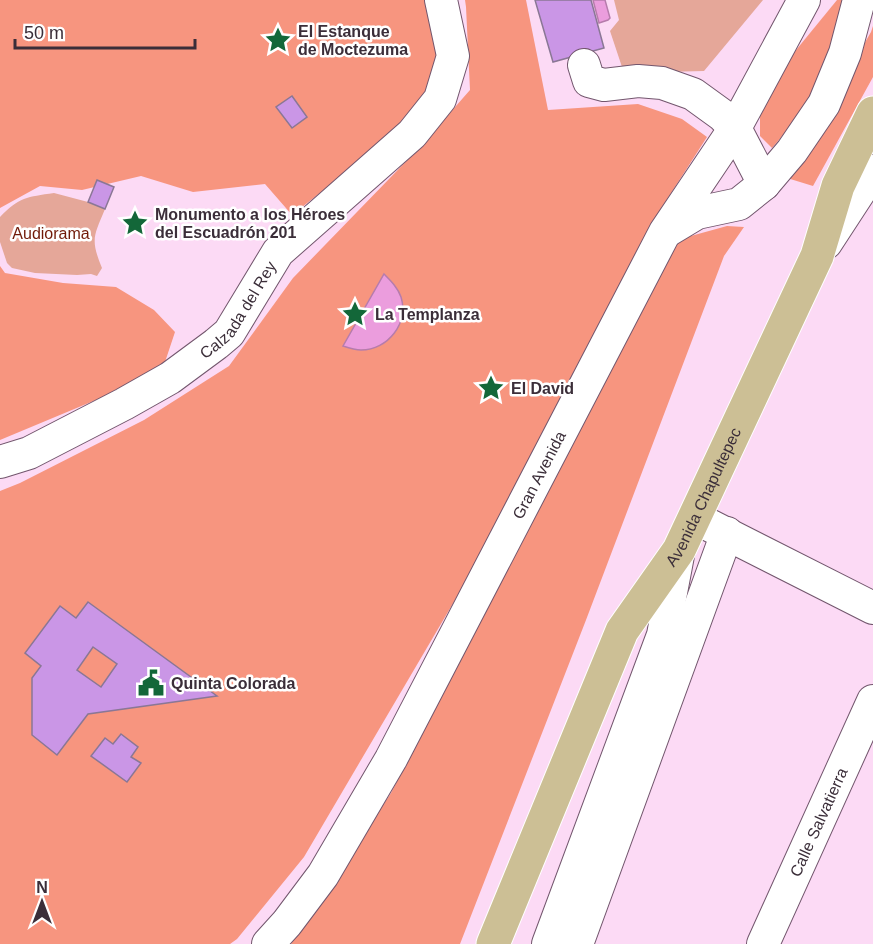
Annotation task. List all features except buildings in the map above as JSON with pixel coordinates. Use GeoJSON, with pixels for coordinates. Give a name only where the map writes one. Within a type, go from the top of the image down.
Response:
{"type":"FeatureCollection","features":[{"type":"Feature","properties":{"kind":"main road"},"geometry":{"type":"LineString","coordinates":[[817,256],[838,186],[873,113]]}},
{"type":"Feature","properties":{"kind":"main road","name":"Avenida Chapultepec"},"geometry":{"type":"LineString","coordinates":[[679,550],[817,256]]}},
{"type":"Feature","properties":{"kind":"main road"},"geometry":{"type":"LineString","coordinates":[[493,944],[622,631],[679,550]]}},
{"type":"Feature","properties":{"kind":"street","name":"Calzada del Rey"},"geometry":{"type":"LineString","coordinates":[[0,462],[29,453],[124,404],[170,378],[229,333],[278,252],[412,134],[440,99],[453,56],[441,0]]}},
{"type":"Feature","properties":{"kind":"street","name":"Gran Avenida"},"geometry":{"type":"LineString","coordinates":[[268,944],[323,875],[391,759],[665,232],[735,128],[804,0]]}},
{"type":"Feature","properties":{"kind":"street"},"geometry":{"type":"LineString","coordinates":[[665,232],[697,213],[739,204],[764,184],[792,151],[824,104],[845,53],[859,0]]}},
{"type":"Feature","properties":{"kind":"street"},"geometry":{"type":"LineString","coordinates":[[584,65],[589,81],[604,85],[638,81],[662,83],[693,94],[722,115],[735,128],[764,184]]}},
{"type":"Feature","properties":{"kind":"street","name":"Avenida Chapultepec"},"geometry":{"type":"LineString","coordinates":[[817,256],[873,171]]}},
{"type":"Feature","properties":{"kind":"street"},"geometry":{"type":"LineString","coordinates":[[694,518],[873,608]]}},
{"type":"Feature","properties":{"kind":"street","name":"Avenida Chapultepec"},"geometry":{"type":"LineString","coordinates":[[577,944],[727,533]]}},
{"type":"Feature","properties":{"kind":"street","name":"Avenida Chapultepec"},"geometry":{"type":"LineString","coordinates":[[548,944],[663,634],[679,550]]}},
{"type":"Feature","properties":{"kind":"street","name":"Calle Salvatierra"},"geometry":{"type":"LineString","coordinates":[[764,944],[873,701]]}},
{"type":"Feature","properties":{"kind":"green space"},"geometry":{"type":"Polygon","coordinates":[[[614,0],[763,0],[704,71],[624,73],[610,31],[619,20],[614,0]]]}},
{"type":"Feature","properties":{"kind":"green space","name":"Audiorama"},"geometry":{"type":"Polygon","coordinates":[[[54,193],[105,209],[95,238],[102,268],[97,276],[35,273],[12,268],[7,263],[0,242],[0,217],[24,199],[54,193]]]}},
{"type":"Feature","properties":{"kind":"shaded area"},"geometry":{"type":"Polygon","coordinates":[[[0,0],[426,0],[432,16],[437,60],[422,105],[363,159],[292,215],[265,184],[193,192],[141,176],[82,190],[40,186],[0,208],[0,0]]]}},
{"type":"Feature","properties":{"kind":"shaded area"},"geometry":{"type":"Polygon","coordinates":[[[465,0],[526,0],[548,110],[638,104],[682,119],[707,137],[657,215],[590,348],[465,583],[304,857],[237,939],[230,944],[0,944],[0,491],[144,420],[229,366],[293,278],[420,147],[470,90],[465,0]]]}},
{"type":"Feature","properties":{"kind":"shaded area"},"geometry":{"type":"Polygon","coordinates":[[[593,0],[605,0],[610,18],[608,20],[599,23],[593,0]]]}},
{"type":"Feature","properties":{"kind":"shaded area"},"geometry":{"type":"Polygon","coordinates":[[[837,0],[848,0],[809,105],[772,148],[760,136],[760,113],[792,55],[837,0]]]}},
{"type":"Feature","properties":{"kind":"shaded area"},"geometry":{"type":"Polygon","coordinates":[[[873,26],[873,77],[813,186],[787,178],[871,32],[873,26]]]}},
{"type":"Feature","properties":{"kind":"shaded area"},"geometry":{"type":"Polygon","coordinates":[[[727,226],[744,227],[724,256],[460,944],[291,944],[391,793],[658,270],[680,239],[727,226]]]}},
{"type":"Feature","properties":{"kind":"shaded area"},"geometry":{"type":"Polygon","coordinates":[[[0,266],[5,273],[63,283],[116,287],[154,310],[175,332],[165,362],[115,392],[0,440],[0,266]]]}},
{"type":"Feature","properties":{"kind":"shaded area"},"geometry":{"type":"Polygon","coordinates":[[[384,274],[401,297],[403,307],[399,325],[388,340],[371,349],[359,350],[343,346],[384,274]]]}},
{"type":"Feature","properties":{"kind":"place","name":"El Estanque de Moctezuma"},"geometry":{"type":"Point","coordinates":[278,40]}},
{"type":"Feature","properties":{"kind":"place","name":"Monumento a los Héroes del Escuadrón 201"},"geometry":{"type":"Point","coordinates":[135,223]}},
{"type":"Feature","properties":{"kind":"place","name":"La Templanza"},"geometry":{"type":"Point","coordinates":[355,314]}},
{"type":"Feature","properties":{"kind":"place","name":"El David"},"geometry":{"type":"Point","coordinates":[491,388]}},
{"type":"Feature","properties":{"kind":"place","name":"Quinta Colorada"},"geometry":{"type":"Point","coordinates":[151,683]}}]}
